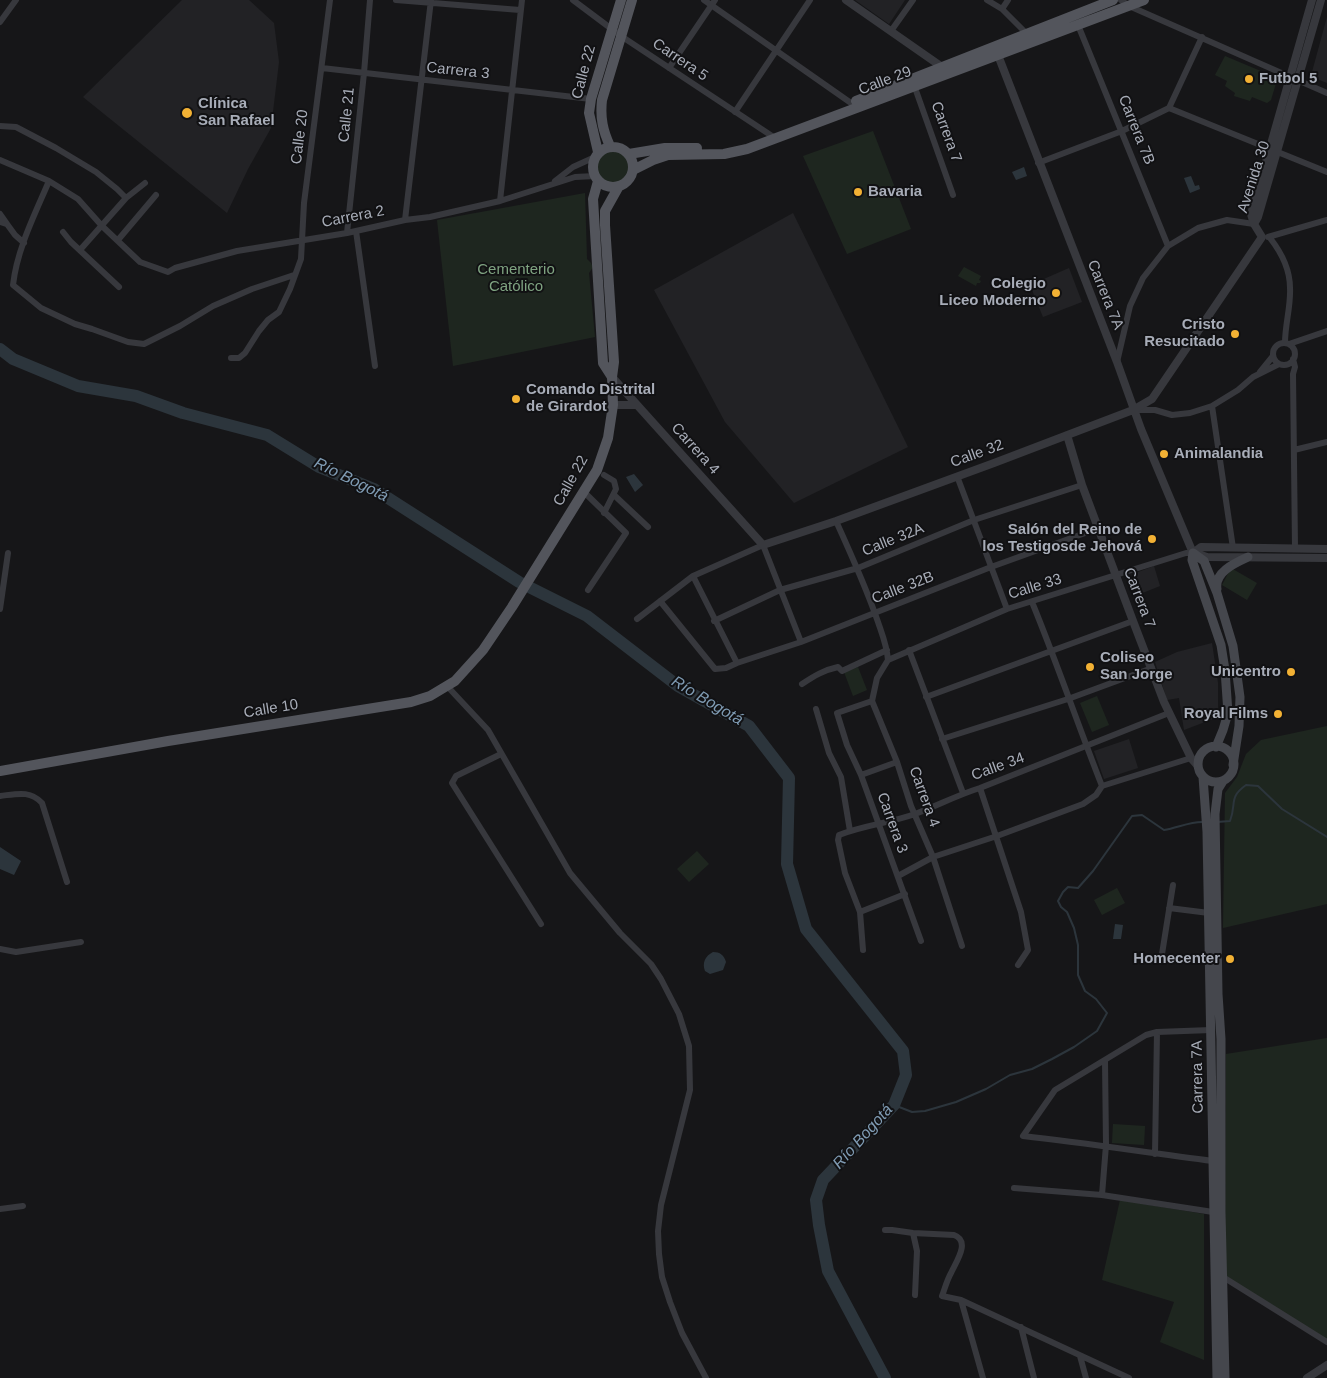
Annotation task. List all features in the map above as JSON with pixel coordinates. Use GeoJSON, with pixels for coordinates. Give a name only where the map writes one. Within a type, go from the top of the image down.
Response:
{"type":"FeatureCollection","features":[{"type":"Feature","properties":{"kind":"main road","name":"Calle 22"},"geometry":{"type":"LineString","coordinates":[[597,154],[589,113],[591,98],[621,0]]}},
{"type":"Feature","properties":{"kind":"main road","name":"Calle 22"},"geometry":{"type":"LineString","coordinates":[[610,146],[603,131],[600,114],[602,100],[632,0]]}},
{"type":"Feature","properties":{"kind":"main road","name":"Calle 29"},"geometry":{"type":"LineString","coordinates":[[996,51],[1026,33],[1113,0]]}},
{"type":"Feature","properties":{"kind":"main road","name":"Calle 29"},"geometry":{"type":"LineString","coordinates":[[629,154],[665,148],[725,147],[772,136],[996,51],[1078,25],[1125,3],[1144,0]]}},
{"type":"Feature","properties":{"kind":"main road","name":"Calle 29"},"geometry":{"type":"LineString","coordinates":[[633,170],[668,155],[724,154],[747,150],[772,136],[851,103],[914,82]]}},
{"type":"Feature","properties":{"kind":"main road"},"geometry":{"type":"LineString","coordinates":[[610,146],[624,149],[629,154],[632,159],[633,170],[628,180],[618,186],[608,186],[596,178],[593,166],[597,154],[610,146]]}},
{"type":"Feature","properties":{"kind":"main road","name":"Calle 22"},"geometry":{"type":"LineString","coordinates":[[596,178],[593,199],[603,363],[612,377]]}},
{"type":"Feature","properties":{"kind":"main road","name":"Calle 22"},"geometry":{"type":"LineString","coordinates":[[511,609],[597,470],[610,430],[613,405],[612,377],[614,362],[605,211],[618,186]]}},
{"type":"Feature","properties":{"kind":"main road","name":"Carrera 7A"},"geometry":{"type":"LineString","coordinates":[[1216,747],[1228,713],[1225,670],[1221,646],[1192,560],[1193,553],[1204,561],[1218,597],[1233,646],[1240,697],[1239,726],[1233,766]]}},
{"type":"Feature","properties":{"kind":"main road"},"geometry":{"type":"LineString","coordinates":[[1218,597],[1216,583],[1221,574],[1229,566],[1248,557]]}},
{"type":"Feature","properties":{"kind":"main road","name":"Calle 10"},"geometry":{"type":"LineString","coordinates":[[0,771],[168,741],[411,702],[430,696],[455,681],[483,650],[511,609]]}},
{"type":"Feature","properties":{"kind":"main road"},"geometry":{"type":"LineString","coordinates":[[1211,747],[1216,747],[1224,748],[1230,754],[1233,766],[1229,776],[1223,780],[1210,781],[1203,777],[1198,766],[1202,752],[1211,747]]}},
{"type":"Feature","properties":{"kind":"main road","name":"Carrera 7A"},"geometry":{"type":"LineString","coordinates":[[1203,777],[1211,814],[1209,913],[1217,1378]]}},
{"type":"Feature","properties":{"kind":"main road","name":"Carrera 7A"},"geometry":{"type":"LineString","coordinates":[[1211,814],[1218,789],[1223,780]]}},
{"type":"Feature","properties":{"kind":"main road","name":"Carrera 7A"},"geometry":{"type":"LineString","coordinates":[[1211,833],[1221,1039],[1225,1378]]}},
{"type":"Feature","properties":{"kind":"street"},"geometry":{"type":"LineString","coordinates":[[0,22],[16,0]]}},
{"type":"Feature","properties":{"kind":"street","name":"Calle 20"},"geometry":{"type":"LineString","coordinates":[[232,358],[239,358],[245,353],[259,330],[268,320],[280,312],[301,259],[304,203],[330,0]]}},
{"type":"Feature","properties":{"kind":"street","name":"Calle 21"},"geometry":{"type":"LineString","coordinates":[[347,232],[370,0]]}},
{"type":"Feature","properties":{"kind":"street"},"geometry":{"type":"LineString","coordinates":[[396,0],[520,10]]}},
{"type":"Feature","properties":{"kind":"street"},"geometry":{"type":"LineString","coordinates":[[500,200],[522,0]]}},
{"type":"Feature","properties":{"kind":"street","name":"Carrera 5"},"geometry":{"type":"LineString","coordinates":[[573,0],[612,30],[772,136]]}},
{"type":"Feature","properties":{"kind":"street"},"geometry":{"type":"LineString","coordinates":[[704,0],[713,3],[851,103]]}},
{"type":"Feature","properties":{"kind":"street"},"geometry":{"type":"LineString","coordinates":[[735,112],[810,0]]}},
{"type":"Feature","properties":{"kind":"street"},"geometry":{"type":"LineString","coordinates":[[846,0],[946,70]]}},
{"type":"Feature","properties":{"kind":"street"},"geometry":{"type":"LineString","coordinates":[[891,31],[912,0]]}},
{"type":"Feature","properties":{"kind":"street"},"geometry":{"type":"LineString","coordinates":[[987,0],[1002,9],[1026,33]]}},
{"type":"Feature","properties":{"kind":"street"},"geometry":{"type":"LineString","coordinates":[[1002,9],[1008,0]]}},
{"type":"Feature","properties":{"kind":"street","name":"Avenida 30"},"geometry":{"type":"LineString","coordinates":[[1254,224],[1251,214],[1312,0]]}},
{"type":"Feature","properties":{"kind":"street","name":"Avenida 30"},"geometry":{"type":"LineString","coordinates":[[1254,224],[1258,217],[1321,0]]}},
{"type":"Feature","properties":{"kind":"street"},"geometry":{"type":"LineString","coordinates":[[405,220],[431,2]]}},
{"type":"Feature","properties":{"kind":"street"},"geometry":{"type":"LineString","coordinates":[[669,68],[713,3]]}},
{"type":"Feature","properties":{"kind":"street"},"geometry":{"type":"LineString","coordinates":[[1125,3],[1327,93]]}},
{"type":"Feature","properties":{"kind":"street","name":"Carrera 7B"},"geometry":{"type":"LineString","coordinates":[[1078,25],[1168,246]]}},
{"type":"Feature","properties":{"kind":"street"},"geometry":{"type":"LineString","coordinates":[[1038,163],[1122,130],[1169,108],[1202,37]]}},
{"type":"Feature","properties":{"kind":"street","name":"Carrera 7A"},"geometry":{"type":"LineString","coordinates":[[996,51],[1117,362],[1133,410],[1193,553]]}},
{"type":"Feature","properties":{"kind":"street","name":"Carrera 3"},"geometry":{"type":"LineString","coordinates":[[322,68],[591,98]]}},
{"type":"Feature","properties":{"kind":"street","name":"Carrera 7"},"geometry":{"type":"LineString","coordinates":[[914,82],[953,195]]}},
{"type":"Feature","properties":{"kind":"street"},"geometry":{"type":"LineString","coordinates":[[1169,108],[1327,172]]}},
{"type":"Feature","properties":{"kind":"street"},"geometry":{"type":"LineString","coordinates":[[0,126],[16,127],[56,148],[96,172],[126,198]]}},
{"type":"Feature","properties":{"kind":"street","name":"Carrera 2"},"geometry":{"type":"LineString","coordinates":[[552,183],[597,154]]}},
{"type":"Feature","properties":{"kind":"street"},"geometry":{"type":"LineString","coordinates":[[0,160],[49,181],[78,199],[102,226],[118,240],[156,195]]}},
{"type":"Feature","properties":{"kind":"street","name":"Carrera 2"},"geometry":{"type":"LineString","coordinates":[[118,240],[140,262],[168,272],[175,268],[236,251],[430,217],[500,200],[575,177],[596,178]]}},
{"type":"Feature","properties":{"kind":"street"},"geometry":{"type":"LineString","coordinates":[[49,181],[24,243],[14,272],[13,285],[41,308],[75,324],[128,342],[144,344],[214,306],[252,289],[294,275]]}},
{"type":"Feature","properties":{"kind":"street"},"geometry":{"type":"LineString","coordinates":[[80,250],[126,198],[145,182]]}},
{"type":"Feature","properties":{"kind":"street"},"geometry":{"type":"LineString","coordinates":[[0,214],[3,223],[24,243]]}},
{"type":"Feature","properties":{"kind":"street"},"geometry":{"type":"LineString","coordinates":[[1117,362],[1130,306],[1143,278],[1168,246],[1198,228],[1227,220],[1254,224],[1262,237],[1270,238],[1327,220]]}},
{"type":"Feature","properties":{"kind":"street"},"geometry":{"type":"LineString","coordinates":[[356,230],[375,366]]}},
{"type":"Feature","properties":{"kind":"street"},"geometry":{"type":"LineString","coordinates":[[63,232],[119,287]]}},
{"type":"Feature","properties":{"kind":"street","name":"Calle 32"},"geometry":{"type":"LineString","coordinates":[[637,619],[692,576],[763,545],[836,521],[1067,435],[1133,410],[1152,399],[1262,237]]}},
{"type":"Feature","properties":{"kind":"street"},"geometry":{"type":"LineString","coordinates":[[1270,238],[1278,248],[1287,266],[1290,288],[1285,328],[1287,343],[1294,356],[1295,367],[1293,374],[1295,548]]}},
{"type":"Feature","properties":{"kind":"street"},"geometry":{"type":"LineString","coordinates":[[1260,374],[1273,356],[1275,347],[1285,328]]}},
{"type":"Feature","properties":{"kind":"street"},"geometry":{"type":"LineString","coordinates":[[1275,347],[1278,344],[1327,332]]}},
{"type":"Feature","properties":{"kind":"street"},"geometry":{"type":"LineString","coordinates":[[1133,410],[1155,410],[1172,415],[1190,413],[1212,406],[1238,390],[1253,377],[1283,365],[1294,356],[1303,339]]}},
{"type":"Feature","properties":{"kind":"street"},"geometry":{"type":"LineString","coordinates":[[1273,356],[1274,360],[1293,374]]}},
{"type":"Feature","properties":{"kind":"street","name":"Carrera 4"},"geometry":{"type":"LineString","coordinates":[[612,377],[763,545],[800,642]]}},
{"type":"Feature","properties":{"kind":"street"},"geometry":{"type":"LineString","coordinates":[[613,405],[637,405]]}},
{"type":"Feature","properties":{"kind":"street"},"geometry":{"type":"LineString","coordinates":[[1212,406],[1233,548]]}},
{"type":"Feature","properties":{"kind":"street","name":"Carrera 7"},"geometry":{"type":"LineString","coordinates":[[1067,435],[1082,485],[1132,621],[1169,713],[1191,758],[1198,766]]}},
{"type":"Feature","properties":{"kind":"street"},"geometry":{"type":"LineString","coordinates":[[1294,450],[1327,442]]}},
{"type":"Feature","properties":{"kind":"street"},"geometry":{"type":"LineString","coordinates":[[604,476],[614,481],[616,489],[604,513]]}},
{"type":"Feature","properties":{"kind":"street"},"geometry":{"type":"LineString","coordinates":[[957,476],[1007,609]]}},
{"type":"Feature","properties":{"kind":"street","name":"Calle 32A"},"geometry":{"type":"LineString","coordinates":[[714,621],[780,590],[858,568],[974,520],[1082,485]]}},
{"type":"Feature","properties":{"kind":"street"},"geometry":{"type":"LineString","coordinates":[[584,492],[626,533],[588,590]]}},
{"type":"Feature","properties":{"kind":"street"},"geometry":{"type":"LineString","coordinates":[[614,495],[648,527]]}},
{"type":"Feature","properties":{"kind":"street"},"geometry":{"type":"LineString","coordinates":[[836,521],[858,568],[888,650],[888,660],[877,678],[872,702]]}},
{"type":"Feature","properties":{"kind":"street","name":"Calle 32B"},"geometry":{"type":"LineString","coordinates":[[660,601],[715,669],[726,668],[800,642],[991,567],[1099,528]]}},
{"type":"Feature","properties":{"kind":"street","name":"Calle 33"},"geometry":{"type":"LineString","coordinates":[[1193,553],[1201,548],[1327,549]]}},
{"type":"Feature","properties":{"kind":"street"},"geometry":{"type":"LineString","coordinates":[[0,609],[8,553]]}},
{"type":"Feature","properties":{"kind":"street","name":"Calle 33"},"geometry":{"type":"LineString","coordinates":[[888,660],[1007,609],[1186,553],[1207,557],[1327,558]]}},
{"type":"Feature","properties":{"kind":"street"},"geometry":{"type":"LineString","coordinates":[[692,576],[737,663]]}},
{"type":"Feature","properties":{"kind":"street"},"geometry":{"type":"LineString","coordinates":[[1032,602],[1052,650],[1068,699],[1102,786]]}},
{"type":"Feature","properties":{"kind":"street"},"geometry":{"type":"LineString","coordinates":[[926,697],[1132,621]]}},
{"type":"Feature","properties":{"kind":"street"},"geometry":{"type":"LineString","coordinates":[[802,684],[830,669],[838,667],[842,671],[888,650]]}},
{"type":"Feature","properties":{"kind":"street"},"geometry":{"type":"LineString","coordinates":[[909,650],[963,793]]}},
{"type":"Feature","properties":{"kind":"street"},"geometry":{"type":"LineString","coordinates":[[942,739],[1068,699],[1152,668]]}},
{"type":"Feature","properties":{"kind":"street"},"geometry":{"type":"LineString","coordinates":[[447,686],[488,730],[570,873],[620,933],[651,964],[672,997],[685,1029],[689,1046],[690,1090],[660,1205],[659,1254],[662,1277],[670,1302],[682,1333],[706,1378]]}},
{"type":"Feature","properties":{"kind":"street","name":"Carrera 3"},"geometry":{"type":"LineString","coordinates":[[872,702],[837,713],[847,745],[861,775],[921,942]]}},
{"type":"Feature","properties":{"kind":"street","name":"Carrera 4"},"geometry":{"type":"LineString","coordinates":[[872,702],[897,762],[914,814],[933,857],[962,946]]}},
{"type":"Feature","properties":{"kind":"street"},"geometry":{"type":"LineString","coordinates":[[816,709],[829,753],[841,776],[850,831]]}},
{"type":"Feature","properties":{"kind":"street","name":"Calle 34"},"geometry":{"type":"LineString","coordinates":[[860,912],[845,873],[838,840],[839,835],[914,814],[1169,713]]}},
{"type":"Feature","properties":{"kind":"street"},"geometry":{"type":"LineString","coordinates":[[501,754],[456,776],[452,783],[541,924]]}},
{"type":"Feature","properties":{"kind":"street"},"geometry":{"type":"LineString","coordinates":[[898,876],[933,857],[997,836],[1089,801],[1102,786],[1191,758]]}},
{"type":"Feature","properties":{"kind":"street"},"geometry":{"type":"LineString","coordinates":[[861,775],[897,762]]}},
{"type":"Feature","properties":{"kind":"street"},"geometry":{"type":"LineString","coordinates":[[980,788],[1021,912],[1028,950],[1018,965]]}},
{"type":"Feature","properties":{"kind":"street"},"geometry":{"type":"LineString","coordinates":[[0,796],[20,794],[35,796],[42,804],[67,882]]}},
{"type":"Feature","properties":{"kind":"street"},"geometry":{"type":"LineString","coordinates":[[1162,954],[1173,885]]}},
{"type":"Feature","properties":{"kind":"street"},"geometry":{"type":"LineString","coordinates":[[863,950],[860,912],[905,894]]}},
{"type":"Feature","properties":{"kind":"street"},"geometry":{"type":"LineString","coordinates":[[1169,908],[1209,913]]}},
{"type":"Feature","properties":{"kind":"street"},"geometry":{"type":"LineString","coordinates":[[0,949],[16,952],[81,942]]}},
{"type":"Feature","properties":{"kind":"street"},"geometry":{"type":"LineString","coordinates":[[1211,1030],[1157,1032],[1146,1035],[1056,1090],[1023,1136],[1106,1145],[1155,1154],[1213,1161]]}},
{"type":"Feature","properties":{"kind":"street"},"geometry":{"type":"LineString","coordinates":[[1155,1154],[1157,1032]]}},
{"type":"Feature","properties":{"kind":"street"},"geometry":{"type":"LineString","coordinates":[[1102,1195],[1106,1145],[1106,1061]]}},
{"type":"Feature","properties":{"kind":"street"},"geometry":{"type":"LineString","coordinates":[[1014,1188],[1102,1195],[1214,1212]]}},
{"type":"Feature","properties":{"kind":"street"},"geometry":{"type":"LineString","coordinates":[[0,1209],[22,1206]]}},
{"type":"Feature","properties":{"kind":"street"},"geometry":{"type":"LineString","coordinates":[[884,1230],[960,1237],[962,1240],[961,1256],[951,1272],[942,1296],[961,1300],[1129,1378]]}},
{"type":"Feature","properties":{"kind":"street"},"geometry":{"type":"LineString","coordinates":[[913,1233],[917,1250],[915,1295]]}},
{"type":"Feature","properties":{"kind":"street"},"geometry":{"type":"LineString","coordinates":[[1223,1277],[1327,1342]]}},
{"type":"Feature","properties":{"kind":"street"},"geometry":{"type":"LineString","coordinates":[[961,1300],[983,1378]]}},
{"type":"Feature","properties":{"kind":"street"},"geometry":{"type":"LineString","coordinates":[[1021,1327],[1034,1378]]}},
{"type":"Feature","properties":{"kind":"street"},"geometry":{"type":"LineString","coordinates":[[1080,1356],[1086,1378]]}},
{"type":"Feature","properties":{"kind":"street"},"geometry":{"type":"LineString","coordinates":[[1307,1378],[1327,1364]]}},
{"type":"Feature","properties":{"kind":"shaded area","name":"Clínica San Rafael"},"geometry":{"type":"Polygon","coordinates":[[[182,0],[249,0],[274,23],[279,62],[271,128],[248,169],[227,213],[83,97],[182,0]]]}},
{"type":"Feature","properties":{"kind":"shaded area"},"geometry":{"type":"Polygon","coordinates":[[[855,0],[905,0],[889,24],[855,0]]]}},
{"type":"Feature","properties":{"kind":"shaded area"},"geometry":{"type":"Polygon","coordinates":[[[1327,17],[1327,83],[1317,79],[1312,72],[1327,17]]]}},
{"type":"Feature","properties":{"kind":"shaded area"},"geometry":{"type":"Polygon","coordinates":[[[1024,167],[1027,176],[1016,180],[1012,172],[1024,167]]]}},
{"type":"Feature","properties":{"kind":"shaded area"},"geometry":{"type":"Polygon","coordinates":[[[1191,176],[1195,186],[1199,185],[1200,189],[1190,193],[1184,178],[1191,176]]]}},
{"type":"Feature","properties":{"kind":"shaded area"},"geometry":{"type":"Polygon","coordinates":[[[793,213],[908,447],[794,503],[725,422],[654,290],[793,213]]]}},
{"type":"Feature","properties":{"kind":"shaded area","name":"Colegio Liceo Moderno"},"geometry":{"type":"Polygon","coordinates":[[[1069,268],[1082,302],[1043,317],[1030,285],[1069,268]]]}},
{"type":"Feature","properties":{"kind":"shaded area"},"geometry":{"type":"Polygon","coordinates":[[[634,474],[643,485],[635,492],[626,477],[634,474]]]}},
{"type":"Feature","properties":{"kind":"shaded area"},"geometry":{"type":"Polygon","coordinates":[[[1154,566],[1160,586],[1140,594],[1133,574],[1154,566]]]}},
{"type":"Feature","properties":{"kind":"shaded area"},"geometry":{"type":"Polygon","coordinates":[[[1212,643],[1218,683],[1218,717],[1184,730],[1179,698],[1167,700],[1155,662],[1177,652],[1212,643]]]}},
{"type":"Feature","properties":{"kind":"shaded area"},"geometry":{"type":"Polygon","coordinates":[[[1129,739],[1138,768],[1104,779],[1094,751],[1129,739]]]}},
{"type":"Feature","properties":{"kind":"shaded area"},"geometry":{"type":"Polygon","coordinates":[[[0,847],[21,861],[14,875],[0,869],[0,847]]]}},
{"type":"Feature","properties":{"kind":"shaded area"},"geometry":{"type":"Polygon","coordinates":[[[1115,924],[1123,925],[1121,939],[1113,939],[1115,924]]]}},
{"type":"Feature","properties":{"kind":"shaded area"},"geometry":{"type":"Polygon","coordinates":[[[713,952],[721,954],[726,962],[723,970],[710,974],[705,971],[704,963],[706,958],[713,952]]]}},
{"type":"Feature","properties":{"kind":"green space","name":"Futbol 5"},"geometry":{"type":"Polygon","coordinates":[[[1225,56],[1275,77],[1277,80],[1271,100],[1267,103],[1252,97],[1250,101],[1234,96],[1235,93],[1225,86],[1227,81],[1215,75],[1225,56]]]}},
{"type":"Feature","properties":{"kind":"green space","name":"Bavaria"},"geometry":{"type":"Polygon","coordinates":[[[873,131],[911,229],[847,254],[803,156],[873,131]]]}},
{"type":"Feature","properties":{"kind":"green space"},"geometry":{"type":"Polygon","coordinates":[[[613,151],[619,152],[624,156],[628,161],[628,173],[624,178],[619,182],[613,183],[607,182],[602,178],[598,173],[597,167],[598,161],[602,156],[607,152],[613,151]]]}},
{"type":"Feature","properties":{"kind":"green space","name":"Cementerio Católico"},"geometry":{"type":"Polygon","coordinates":[[[585,193],[587,259],[593,267],[589,273],[595,337],[453,366],[437,220],[585,193]]]}},
{"type":"Feature","properties":{"kind":"green space"},"geometry":{"type":"Polygon","coordinates":[[[964,267],[981,276],[980,283],[977,283],[976,286],[958,276],[964,267]]]}},
{"type":"Feature","properties":{"kind":"green space"},"geometry":{"type":"Polygon","coordinates":[[[1231,568],[1257,583],[1247,600],[1222,585],[1231,568]]]}},
{"type":"Feature","properties":{"kind":"green space"},"geometry":{"type":"Polygon","coordinates":[[[858,667],[867,690],[853,696],[844,672],[858,667]]]}},
{"type":"Feature","properties":{"kind":"green space"},"geometry":{"type":"Polygon","coordinates":[[[1097,696],[1109,725],[1092,732],[1080,703],[1097,696]]]}},
{"type":"Feature","properties":{"kind":"green space"},"geometry":{"type":"Polygon","coordinates":[[[1327,726],[1327,904],[1223,928],[1225,793],[1237,777],[1246,754],[1261,740],[1327,726]]]}},
{"type":"Feature","properties":{"kind":"green space"},"geometry":{"type":"Polygon","coordinates":[[[697,851],[709,864],[689,882],[677,869],[697,851]]]}},
{"type":"Feature","properties":{"kind":"green space"},"geometry":{"type":"Polygon","coordinates":[[[1117,888],[1125,903],[1102,915],[1094,900],[1117,888]]]}},
{"type":"Feature","properties":{"kind":"green space"},"geometry":{"type":"Polygon","coordinates":[[[1327,1038],[1327,1340],[1225,1276],[1226,1054],[1327,1038]]]}},
{"type":"Feature","properties":{"kind":"green space"},"geometry":{"type":"Polygon","coordinates":[[[1113,1124],[1145,1126],[1144,1145],[1112,1143],[1113,1124]]]}},
{"type":"Feature","properties":{"kind":"green space"},"geometry":{"type":"Polygon","coordinates":[[[1120,1200],[1204,1214],[1204,1360],[1160,1342],[1174,1302],[1102,1280],[1120,1200]]]}},
{"type":"Feature","properties":{"kind":"waterway","name":"Río Bogotá"},"geometry":{"type":"LineString","coordinates":[[0,349],[13,359],[78,386],[136,396],[183,413],[267,435],[319,467],[374,489],[519,582],[587,616],[678,686],[749,726],[789,778],[787,864],[806,929],[903,1051],[906,1075],[894,1105],[823,1180],[816,1200],[828,1271],[885,1378]]}},
{"type":"Feature","properties":{"kind":"waterway"},"geometry":{"type":"LineString","coordinates":[[1217,822],[1230,821],[1235,797],[1240,790],[1246,785],[1258,786],[1282,809],[1327,837]]}},
{"type":"Feature","properties":{"kind":"waterway"},"geometry":{"type":"LineString","coordinates":[[894,1105],[912,1112],[925,1111],[956,1102],[986,1089],[1010,1075],[1032,1069],[1052,1059],[1097,1031],[1107,1013],[1096,999],[1085,991],[1078,975],[1078,945],[1074,928],[1067,912],[1058,901],[1068,887],[1078,888],[1093,871],[1132,816],[1142,815],[1164,830],[1202,822]]}},
{"type":"Feature","properties":{"kind":"place","name":"Futbol 5"},"geometry":{"type":"Point","coordinates":[1249,79]}},
{"type":"Feature","properties":{"kind":"place","name":"Clínica San Rafael"},"geometry":{"type":"Point","coordinates":[187,113]}},
{"type":"Feature","properties":{"kind":"place","name":"Bavaria"},"geometry":{"type":"Point","coordinates":[858,192]}},
{"type":"Feature","properties":{"kind":"place","name":"Colegio Liceo Moderno"},"geometry":{"type":"Point","coordinates":[1056,293]}},
{"type":"Feature","properties":{"kind":"place","name":"Cristo Resucitado"},"geometry":{"type":"Point","coordinates":[1235,334]}},
{"type":"Feature","properties":{"kind":"place","name":"Comando Distrital de Girardot"},"geometry":{"type":"Point","coordinates":[516,399]}},
{"type":"Feature","properties":{"kind":"place","name":"Animalandia"},"geometry":{"type":"Point","coordinates":[1164,454]}},
{"type":"Feature","properties":{"kind":"place","name":"Salón del Reino de los Testigosde Jehová"},"geometry":{"type":"Point","coordinates":[1152,539]}},
{"type":"Feature","properties":{"kind":"place","name":"Coliseo San Jorge"},"geometry":{"type":"Point","coordinates":[1090,667]}},
{"type":"Feature","properties":{"kind":"place","name":"Unicentro"},"geometry":{"type":"Point","coordinates":[1291,672]}},
{"type":"Feature","properties":{"kind":"place","name":"Royal Films"},"geometry":{"type":"Point","coordinates":[1278,714]}},
{"type":"Feature","properties":{"kind":"place","name":"Homecenter"},"geometry":{"type":"Point","coordinates":[1230,959]}}]}
